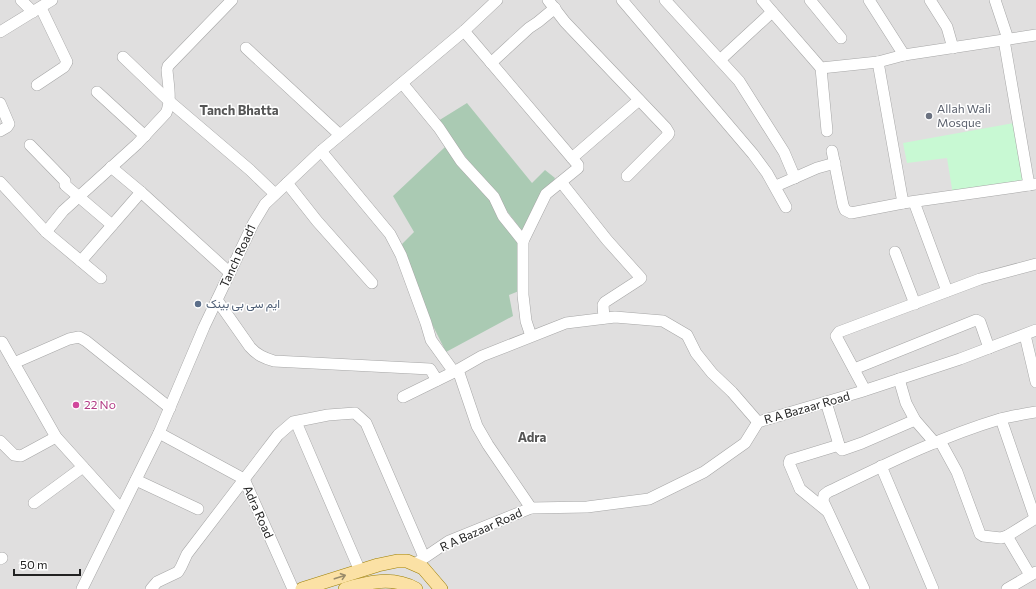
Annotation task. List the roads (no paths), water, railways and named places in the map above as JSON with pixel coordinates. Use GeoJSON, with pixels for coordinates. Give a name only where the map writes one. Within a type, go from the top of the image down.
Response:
{"type":"FeatureCollection","features":[{"type":"Feature","properties":{"kind":"main road"},"geometry":{"type":"LineString","coordinates":[[302,589],[378,565],[398,561],[419,561],[441,589]]}},
{"type":"Feature","properties":{"kind":"main road"},"geometry":{"type":"LineString","coordinates":[[345,589],[378,581],[403,584],[416,589]]}},
{"type":"Feature","properties":{"kind":"street"},"geometry":{"type":"LineString","coordinates":[[21,0],[37,10],[67,62],[64,67],[37,85]]}},
{"type":"Feature","properties":{"kind":"street"},"geometry":{"type":"LineString","coordinates":[[0,32],[52,0]]}},
{"type":"Feature","properties":{"kind":"street"},"geometry":{"type":"LineString","coordinates":[[46,232],[63,211],[145,136],[166,113],[169,102],[166,70],[168,66],[232,0]]}},
{"type":"Feature","properties":{"kind":"street","name":"Tanch Road1"},"geometry":{"type":"LineString","coordinates":[[82,589],[160,433],[195,347],[253,224],[265,204],[321,151],[464,31],[497,0]]}},
{"type":"Feature","properties":{"kind":"street"},"geometry":{"type":"LineString","coordinates":[[622,0],[750,149],[776,186],[786,207]]}},
{"type":"Feature","properties":{"kind":"street"},"geometry":{"type":"LineString","coordinates":[[665,0],[739,81],[784,152],[795,178]]}},
{"type":"Feature","properties":{"kind":"street"},"geometry":{"type":"LineString","coordinates":[[762,0],[821,68],[827,131]]}},
{"type":"Feature","properties":{"kind":"street"},"geometry":{"type":"LineString","coordinates":[[810,0],[841,38]]}},
{"type":"Feature","properties":{"kind":"street"},"geometry":{"type":"LineString","coordinates":[[869,0],[904,55]]}},
{"type":"Feature","properties":{"kind":"street"},"geometry":{"type":"LineString","coordinates":[[930,0],[947,27],[952,48]]}},
{"type":"Feature","properties":{"kind":"street"},"geometry":{"type":"LineString","coordinates":[[832,151],[845,210],[851,213],[903,203],[1032,184],[1006,40],[995,0]]}},
{"type":"Feature","properties":{"kind":"street"},"geometry":{"type":"LineString","coordinates":[[491,63],[529,28],[538,22],[551,4],[669,132],[668,136],[628,176]]}},
{"type":"Feature","properties":{"kind":"street"},"geometry":{"type":"LineString","coordinates":[[720,60],[772,12]]}},
{"type":"Feature","properties":{"kind":"street"},"geometry":{"type":"LineString","coordinates":[[464,31],[578,165],[578,168],[546,194],[523,241],[523,295],[526,321],[531,336]]}},
{"type":"Feature","properties":{"kind":"street"},"geometry":{"type":"LineString","coordinates":[[821,68],[878,62],[904,55],[1036,35]]}},
{"type":"Feature","properties":{"kind":"street"},"geometry":{"type":"LineString","coordinates":[[246,48],[340,135]]}},
{"type":"Feature","properties":{"kind":"street"},"geometry":{"type":"LineString","coordinates":[[123,57],[169,102],[250,170],[275,194]]}},
{"type":"Feature","properties":{"kind":"street"},"geometry":{"type":"LineString","coordinates":[[878,62],[903,203]]}},
{"type":"Feature","properties":{"kind":"street"},"geometry":{"type":"LineString","coordinates":[[402,83],[439,128],[461,161],[494,197],[503,216],[523,241]]}},
{"type":"Feature","properties":{"kind":"street"},"geometry":{"type":"LineString","coordinates":[[96,92],[145,136]]}},
{"type":"Feature","properties":{"kind":"street"},"geometry":{"type":"LineString","coordinates":[[572,158],[638,100]]}},
{"type":"Feature","properties":{"kind":"street"},"geometry":{"type":"LineString","coordinates":[[0,103],[9,124],[8,127],[0,131]]}},
{"type":"Feature","properties":{"kind":"street"},"geometry":{"type":"LineString","coordinates":[[30,145],[65,181],[65,185],[112,225]]}},
{"type":"Feature","properties":{"kind":"street"},"geometry":{"type":"LineString","coordinates":[[321,151],[390,234],[400,255],[431,340],[456,371],[477,426],[488,445],[531,508]]}},
{"type":"Feature","properties":{"kind":"street"},"geometry":{"type":"LineString","coordinates":[[776,186],[817,168],[835,163]]}},
{"type":"Feature","properties":{"kind":"street"},"geometry":{"type":"LineString","coordinates":[[111,167],[141,192],[230,273]]}},
{"type":"Feature","properties":{"kind":"street"},"geometry":{"type":"LineString","coordinates":[[0,182],[46,232],[101,278]]}},
{"type":"Feature","properties":{"kind":"street"},"geometry":{"type":"LineString","coordinates":[[561,182],[607,240],[641,278],[605,302],[603,305],[604,318]]}},
{"type":"Feature","properties":{"kind":"street"},"geometry":{"type":"LineString","coordinates":[[287,183],[317,221],[372,283]]}},
{"type":"Feature","properties":{"kind":"street"},"geometry":{"type":"LineString","coordinates":[[81,261],[141,192]]}},
{"type":"Feature","properties":{"kind":"street"},"geometry":{"type":"LineString","coordinates":[[914,202],[947,291]]}},
{"type":"Feature","properties":{"kind":"street"},"geometry":{"type":"LineString","coordinates":[[895,252],[915,304]]}},
{"type":"Feature","properties":{"kind":"street"},"geometry":{"type":"LineString","coordinates":[[865,390],[836,334],[980,279],[1036,264]]}},
{"type":"Feature","properties":{"kind":"street"},"geometry":{"type":"LineString","coordinates":[[217,300],[250,347],[255,353],[263,358],[274,361],[430,369],[437,380]]}},
{"type":"Feature","properties":{"kind":"street"},"geometry":{"type":"LineString","coordinates":[[403,397],[456,371],[482,356],[531,336],[566,323],[615,317],[663,321],[687,335],[696,353],[712,373],[732,392],[758,422]]}},
{"type":"Feature","properties":{"kind":"street"},"geometry":{"type":"LineString","coordinates":[[854,369],[976,320],[980,322],[989,348]]}},
{"type":"Feature","properties":{"kind":"street","name":"R A Bazaar Road"},"geometry":{"type":"LineString","coordinates":[[419,561],[449,541],[531,508],[587,507],[649,499],[704,472],[745,443],[758,422],[899,379],[1036,330]]}},
{"type":"Feature","properties":{"kind":"street"},"geometry":{"type":"LineString","coordinates":[[1025,335],[1036,382]]}},
{"type":"Feature","properties":{"kind":"street"},"geometry":{"type":"LineString","coordinates":[[14,363],[69,339],[79,337],[170,408]]}},
{"type":"Feature","properties":{"kind":"street"},"geometry":{"type":"LineString","coordinates":[[2,342],[56,437],[121,509]]}},
{"type":"Feature","properties":{"kind":"street"},"geometry":{"type":"LineString","coordinates":[[899,379],[906,403],[915,420],[937,442],[957,472],[980,534],[983,536],[1001,538],[1007,536],[1035,518],[1002,419]]}},
{"type":"Feature","properties":{"kind":"street"},"geometry":{"type":"LineString","coordinates":[[826,402],[839,445],[842,450],[915,420]]}},
{"type":"Feature","properties":{"kind":"street"},"geometry":{"type":"LineString","coordinates":[[864,589],[824,501],[824,495],[881,466],[962,432],[1002,419],[1036,412]]}},
{"type":"Feature","properties":{"kind":"street"},"geometry":{"type":"LineString","coordinates":[[151,589],[157,582],[178,572],[187,554],[278,435],[293,422],[328,415],[355,413],[366,423],[419,561]]}},
{"type":"Feature","properties":{"kind":"street"},"geometry":{"type":"LineString","coordinates":[[296,422],[360,571]]}},
{"type":"Feature","properties":{"kind":"street","name":"Adra Road"},"geometry":{"type":"LineString","coordinates":[[160,433],[244,478],[293,589]]}},
{"type":"Feature","properties":{"kind":"street"},"geometry":{"type":"LineString","coordinates":[[0,441],[14,455],[21,456],[56,437]]}},
{"type":"Feature","properties":{"kind":"street"},"geometry":{"type":"LineString","coordinates":[[829,512],[800,489],[789,463],[790,460],[839,445]]}},
{"type":"Feature","properties":{"kind":"street"},"geometry":{"type":"LineString","coordinates":[[881,466],[933,589]]}},
{"type":"Feature","properties":{"kind":"street"},"geometry":{"type":"LineString","coordinates":[[34,503],[83,467]]}},
{"type":"Feature","properties":{"kind":"street"},"geometry":{"type":"LineString","coordinates":[[136,480],[198,509]]}},
{"type":"Feature","properties":{"kind":"street"},"geometry":{"type":"LineString","coordinates":[[1007,536],[1033,573],[1007,589]]}},
{"type":"Feature","properties":{"kind":"place","name":"Allah Wali Mosque"},"geometry":{"type":"Point","coordinates":[929,116]}},
{"type":"Feature","properties":{"kind":"place","name":"ایم سی بی بینک"},"geometry":{"type":"Point","coordinates":[198,304]}},
{"type":"Feature","properties":{"kind":"place","name":"22 No"},"geometry":{"type":"Point","coordinates":[76,405]}},
{"type":"Feature","properties":{"kind":"district","name":"Tanch Bhatta"},"geometry":{"type":"Point","coordinates":[239,110]}},
{"type":"Feature","properties":{"kind":"district","name":"Adra"},"geometry":{"type":"Point","coordinates":[532,437]}}]}
